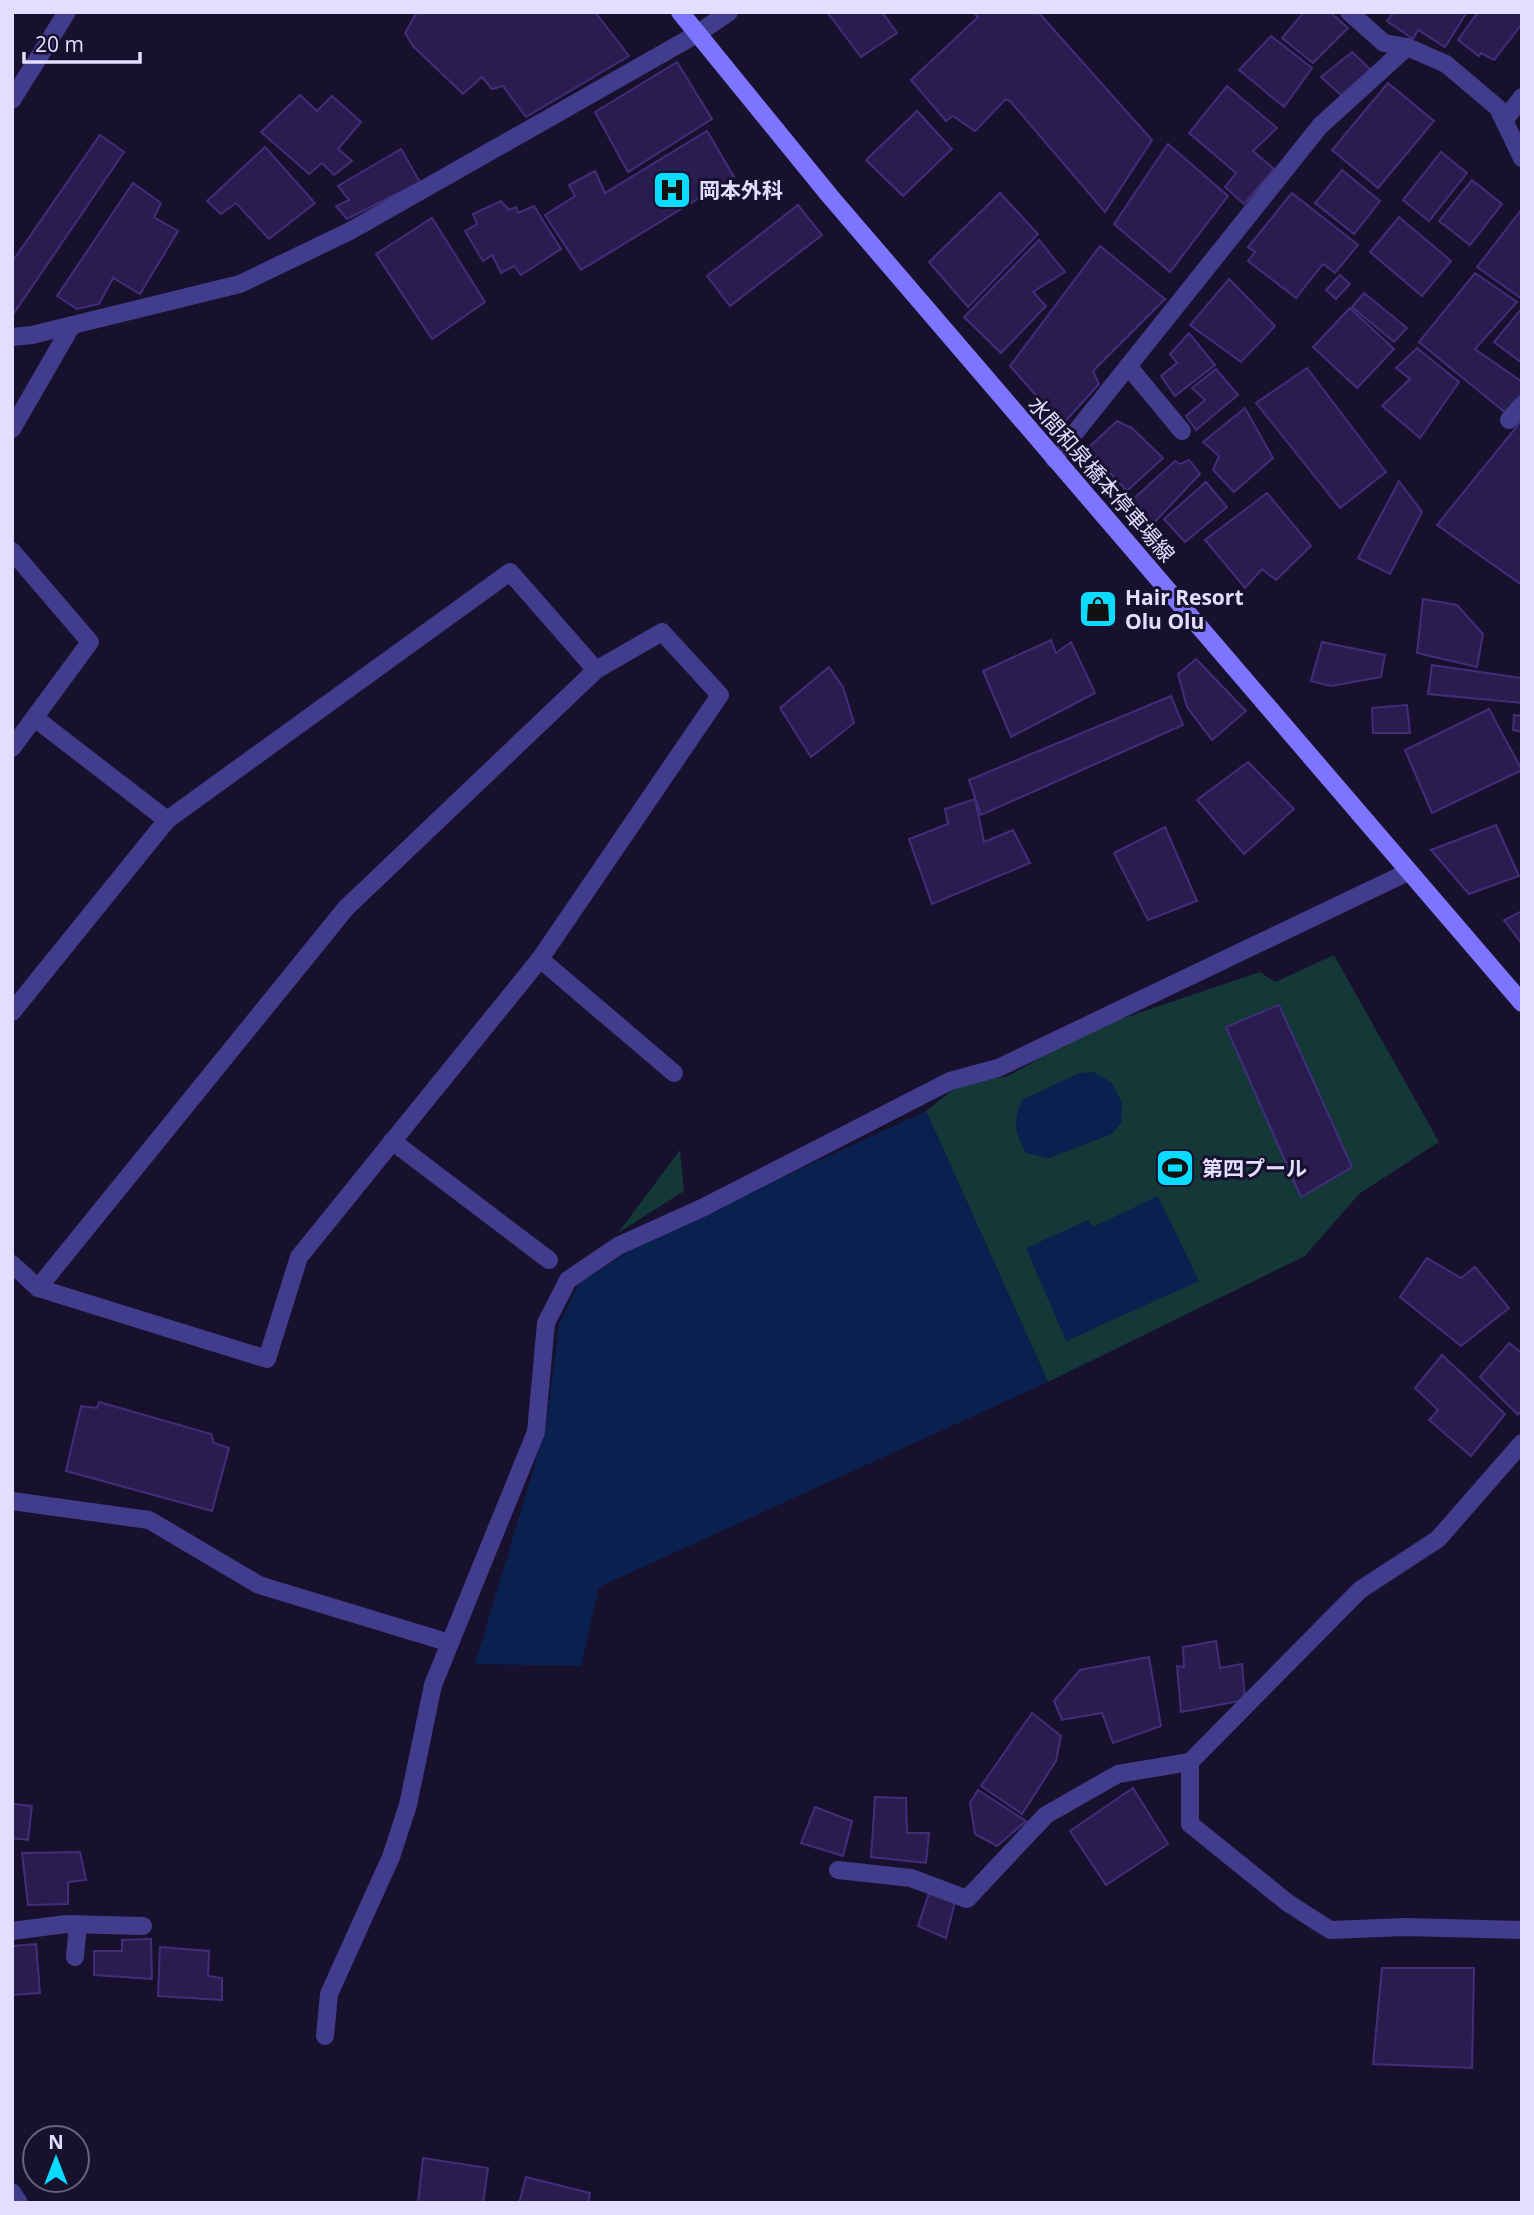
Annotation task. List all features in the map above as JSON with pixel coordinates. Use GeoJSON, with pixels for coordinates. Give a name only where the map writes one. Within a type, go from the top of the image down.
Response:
{"type":"FeatureCollection","features":[{"type":"Feature","properties":{"kind":"main road","name":"水間和泉橋本停車場線"},"geometry":{"type":"LineString","coordinates":[[680,12],[829,195],[1522,1003]]}},
{"type":"Feature","properties":{"kind":"street"},"geometry":{"type":"LineString","coordinates":[[12,100],[67,12]]}},
{"type":"Feature","properties":{"kind":"street"},"geometry":{"type":"LineString","coordinates":[[12,337],[240,284],[350,231],[697,34],[729,12]]}},
{"type":"Feature","properties":{"kind":"street"},"geometry":{"type":"LineString","coordinates":[[1349,12],[1384,43],[1407,47],[1446,64],[1498,108],[1522,158]]}},
{"type":"Feature","properties":{"kind":"street"},"geometry":{"type":"LineString","coordinates":[[1054,459],[1320,126],[1407,47]]}},
{"type":"Feature","properties":{"kind":"street"},"geometry":{"type":"LineString","coordinates":[[1504,121],[1522,97]]}},
{"type":"Feature","properties":{"kind":"street"},"geometry":{"type":"LineString","coordinates":[[12,429],[72,325]]}},
{"type":"Feature","properties":{"kind":"street"},"geometry":{"type":"LineString","coordinates":[[1129,366],[1182,431]]}},
{"type":"Feature","properties":{"kind":"street"},"geometry":{"type":"LineString","coordinates":[[1509,420],[1522,405]]}},
{"type":"Feature","properties":{"kind":"street"},"geometry":{"type":"LineString","coordinates":[[12,551],[90,642],[36,719],[12,748]]}},
{"type":"Feature","properties":{"kind":"street"},"geometry":{"type":"LineString","coordinates":[[12,1012],[166,820],[510,572],[596,670]]}},
{"type":"Feature","properties":{"kind":"street"},"geometry":{"type":"LineString","coordinates":[[12,1264],[38,1289],[267,1359],[299,1257],[540,959],[720,695],[662,632],[596,670],[346,908],[38,1289]]}},
{"type":"Feature","properties":{"kind":"street"},"geometry":{"type":"LineString","coordinates":[[36,719],[166,820]]}},
{"type":"Feature","properties":{"kind":"street"},"geometry":{"type":"LineString","coordinates":[[325,2036],[329,1994],[391,1857],[408,1805],[433,1685],[536,1432],[546,1323],[568,1280],[618,1246],[702,1208],[950,1081],[998,1068],[1408,872]]}},
{"type":"Feature","properties":{"kind":"street"},"geometry":{"type":"LineString","coordinates":[[540,959],[674,1073]]}},
{"type":"Feature","properties":{"kind":"street"},"geometry":{"type":"LineString","coordinates":[[393,1141],[549,1261]]}},
{"type":"Feature","properties":{"kind":"street"},"geometry":{"type":"LineString","coordinates":[[838,1870],[911,1878],[967,1899],[1046,1815],[1118,1774],[1190,1762],[1360,1590],[1438,1539],[1522,1443]]}},
{"type":"Feature","properties":{"kind":"street"},"geometry":{"type":"LineString","coordinates":[[12,1501],[149,1520],[259,1585],[450,1643]]}},
{"type":"Feature","properties":{"kind":"street"},"geometry":{"type":"LineString","coordinates":[[1190,1762],[1190,1824],[1289,1903],[1330,1930],[1405,1927],[1522,1930]]}},
{"type":"Feature","properties":{"kind":"street"},"geometry":{"type":"LineString","coordinates":[[75,1957],[78,1924]]}},
{"type":"Feature","properties":{"kind":"street"},"geometry":{"type":"LineString","coordinates":[[12,1931],[78,1924],[143,1926]]}},
{"type":"Feature","properties":{"kind":"street"},"geometry":{"type":"LineString","coordinates":[[12,2192],[19,2203]]}},
{"type":"Feature","properties":{"kind":"green space","name":"第四プール"},"geometry":{"type":"Polygon","coordinates":[[[1334,955],[1439,1142],[1359,1194],[1305,1256],[1048,1382],[926,1111],[959,1085],[1008,1076],[1091,1029],[1260,972],[1275,982],[1334,955]]]}},
{"type":"Feature","properties":{"kind":"green space"},"geometry":{"type":"Polygon","coordinates":[[[680,1150],[684,1191],[618,1233],[680,1150]]]}},
{"type":"Feature","properties":{"kind":"water"},"geometry":{"type":"Polygon","coordinates":[[[1093,1072],[1111,1082],[1122,1102],[1121,1123],[1112,1134],[1049,1158],[1026,1153],[1016,1127],[1022,1100],[1079,1073],[1093,1072]]]}},
{"type":"Feature","properties":{"kind":"water"},"geometry":{"type":"Polygon","coordinates":[[[926,1111],[1048,1382],[599,1587],[581,1666],[475,1664],[546,1427],[559,1324],[579,1283],[645,1241],[926,1111]]]}},
{"type":"Feature","properties":{"kind":"water"},"geometry":{"type":"Polygon","coordinates":[[[1158,1196],[1199,1281],[1066,1341],[1026,1248],[1088,1220],[1093,1227],[1158,1196]]]}},
{"type":"Feature","properties":{"kind":"building"},"geometry":{"type":"Polygon","coordinates":[[[417,12],[595,12],[629,56],[526,117],[503,86],[492,89],[482,77],[463,94],[413,46],[405,33],[417,12]]]}},
{"type":"Feature","properties":{"kind":"building"},"geometry":{"type":"Polygon","coordinates":[[[827,12],[882,12],[897,33],[861,57],[827,12]]]}},
{"type":"Feature","properties":{"kind":"building"},"geometry":{"type":"Polygon","coordinates":[[[973,12],[1038,12],[1152,140],[1105,212],[1010,101],[1006,99],[975,131],[953,116],[946,121],[911,80],[978,17],[973,12]]]}},
{"type":"Feature","properties":{"kind":"building"},"geometry":{"type":"Polygon","coordinates":[[[1304,12],[1330,12],[1348,28],[1313,63],[1282,38],[1304,12]]]}},
{"type":"Feature","properties":{"kind":"building"},"geometry":{"type":"Polygon","coordinates":[[[1394,12],[1467,12],[1445,47],[1418,30],[1413,39],[1387,21],[1394,12]]]}},
{"type":"Feature","properties":{"kind":"building"},"geometry":{"type":"Polygon","coordinates":[[[1478,12],[1522,12],[1522,24],[1494,60],[1481,53],[1479,56],[1458,40],[1478,12]]]}},
{"type":"Feature","properties":{"kind":"building"},"geometry":{"type":"Polygon","coordinates":[[[1271,36],[1312,68],[1284,107],[1239,70],[1271,36]]]}},
{"type":"Feature","properties":{"kind":"building"},"geometry":{"type":"Polygon","coordinates":[[[1352,52],[1371,70],[1343,97],[1321,77],[1352,52]]]}},
{"type":"Feature","properties":{"kind":"building"},"geometry":{"type":"Polygon","coordinates":[[[677,62],[712,119],[628,172],[595,112],[677,62]]]}},
{"type":"Feature","properties":{"kind":"building"},"geometry":{"type":"Polygon","coordinates":[[[1388,83],[1434,121],[1378,188],[1332,150],[1388,83]]]}},
{"type":"Feature","properties":{"kind":"building"},"geometry":{"type":"Polygon","coordinates":[[[1227,86],[1277,128],[1253,151],[1274,169],[1244,204],[1225,187],[1236,173],[1189,133],[1227,86]]]}},
{"type":"Feature","properties":{"kind":"building"},"geometry":{"type":"Polygon","coordinates":[[[300,95],[317,111],[332,96],[361,122],[338,149],[352,161],[334,175],[322,163],[309,174],[261,132],[300,95]]]}},
{"type":"Feature","properties":{"kind":"building"},"geometry":{"type":"Polygon","coordinates":[[[917,111],[952,149],[903,196],[866,160],[917,111]]]}},
{"type":"Feature","properties":{"kind":"building"},"geometry":{"type":"Polygon","coordinates":[[[707,131],[734,177],[581,270],[545,215],[575,196],[569,185],[595,171],[605,193],[707,131]]]}},
{"type":"Feature","properties":{"kind":"building"},"geometry":{"type":"Polygon","coordinates":[[[100,135],[124,152],[12,316],[12,262],[100,135]]]}},
{"type":"Feature","properties":{"kind":"building"},"geometry":{"type":"Polygon","coordinates":[[[1168,144],[1228,196],[1170,272],[1114,224],[1168,144]]]}},
{"type":"Feature","properties":{"kind":"building"},"geometry":{"type":"Polygon","coordinates":[[[265,147],[315,203],[269,239],[236,203],[221,214],[207,201],[265,147]]]}},
{"type":"Feature","properties":{"kind":"building"},"geometry":{"type":"Polygon","coordinates":[[[401,149],[420,182],[347,219],[336,206],[349,200],[338,186],[401,149]]]}},
{"type":"Feature","properties":{"kind":"building"},"geometry":{"type":"Polygon","coordinates":[[[1441,152],[1467,173],[1429,221],[1403,200],[1441,152]]]}},
{"type":"Feature","properties":{"kind":"building"},"geometry":{"type":"Polygon","coordinates":[[[1342,170],[1380,201],[1354,234],[1315,203],[1342,170]]]}},
{"type":"Feature","properties":{"kind":"building"},"geometry":{"type":"Polygon","coordinates":[[[1472,180],[1502,204],[1470,245],[1439,221],[1472,180]]]}},
{"type":"Feature","properties":{"kind":"building"},"geometry":{"type":"Polygon","coordinates":[[[133,183],[161,203],[154,217],[178,231],[140,294],[113,278],[99,304],[77,309],[57,296],[133,183]]]}},
{"type":"Feature","properties":{"kind":"building"},"geometry":{"type":"Polygon","coordinates":[[[1000,193],[1038,234],[968,307],[929,262],[1000,193]]]}},
{"type":"Feature","properties":{"kind":"building"},"geometry":{"type":"Polygon","coordinates":[[[1292,193],[1358,245],[1335,273],[1323,264],[1296,298],[1248,261],[1255,252],[1248,247],[1292,193]]]}},
{"type":"Feature","properties":{"kind":"building"},"geometry":{"type":"Polygon","coordinates":[[[501,201],[509,210],[516,207],[518,213],[534,206],[561,249],[521,275],[514,266],[501,273],[492,255],[483,261],[465,231],[477,224],[473,214],[501,201]]]}},
{"type":"Feature","properties":{"kind":"building"},"geometry":{"type":"Polygon","coordinates":[[[798,205],[822,235],[730,306],[707,276],[798,205]]]}},
{"type":"Feature","properties":{"kind":"building"},"geometry":{"type":"Polygon","coordinates":[[[1522,209],[1522,299],[1477,267],[1522,209]]]}},
{"type":"Feature","properties":{"kind":"building"},"geometry":{"type":"Polygon","coordinates":[[[1399,217],[1451,261],[1422,296],[1370,252],[1399,217]]]}},
{"type":"Feature","properties":{"kind":"building"},"geometry":{"type":"Polygon","coordinates":[[[432,218],[485,302],[432,339],[376,254],[432,218]]]}},
{"type":"Feature","properties":{"kind":"building"},"geometry":{"type":"Polygon","coordinates":[[[1039,240],[1065,272],[1033,292],[1046,306],[1001,353],[964,317],[1039,240]]]}},
{"type":"Feature","properties":{"kind":"building"},"geometry":{"type":"Polygon","coordinates":[[[1100,246],[1165,299],[1093,371],[1099,384],[1062,425],[1010,366],[1100,246]]]}},
{"type":"Feature","properties":{"kind":"building"},"geometry":{"type":"Polygon","coordinates":[[[1475,273],[1517,302],[1475,349],[1522,382],[1522,393],[1507,414],[1419,342],[1475,273]]]}},
{"type":"Feature","properties":{"kind":"building"},"geometry":{"type":"Polygon","coordinates":[[[1340,275],[1350,284],[1336,299],[1326,290],[1340,275]]]}},
{"type":"Feature","properties":{"kind":"building"},"geometry":{"type":"Polygon","coordinates":[[[1229,279],[1275,326],[1241,362],[1190,325],[1229,279]]]}},
{"type":"Feature","properties":{"kind":"building"},"geometry":{"type":"Polygon","coordinates":[[[1364,293],[1407,328],[1394,342],[1352,307],[1364,293]]]}},
{"type":"Feature","properties":{"kind":"building"},"geometry":{"type":"Polygon","coordinates":[[[1350,308],[1394,349],[1357,388],[1313,347],[1350,308]]]}},
{"type":"Feature","properties":{"kind":"building"},"geometry":{"type":"Polygon","coordinates":[[[1522,308],[1522,363],[1494,342],[1522,308]]]}},
{"type":"Feature","properties":{"kind":"building"},"geometry":{"type":"Polygon","coordinates":[[[1189,333],[1215,365],[1175,396],[1161,376],[1177,363],[1170,354],[1189,333]]]}},
{"type":"Feature","properties":{"kind":"building"},"geometry":{"type":"Polygon","coordinates":[[[1417,348],[1459,382],[1420,438],[1382,406],[1410,379],[1396,368],[1417,348]]]}},
{"type":"Feature","properties":{"kind":"building"},"geometry":{"type":"Polygon","coordinates":[[[1307,368],[1386,472],[1340,508],[1256,403],[1307,368]]]}},
{"type":"Feature","properties":{"kind":"building"},"geometry":{"type":"Polygon","coordinates":[[[1216,369],[1238,395],[1196,430],[1186,416],[1205,400],[1192,388],[1216,369]]]}},
{"type":"Feature","properties":{"kind":"building"},"geometry":{"type":"Polygon","coordinates":[[[1245,408],[1273,458],[1234,492],[1213,470],[1219,456],[1203,442],[1245,408]]]}},
{"type":"Feature","properties":{"kind":"building"},"geometry":{"type":"Polygon","coordinates":[[[1522,420],[1522,585],[1437,525],[1522,420]]]}},
{"type":"Feature","properties":{"kind":"building"},"geometry":{"type":"Polygon","coordinates":[[[1117,421],[1132,428],[1163,458],[1127,491],[1087,449],[1117,421]]]}},
{"type":"Feature","properties":{"kind":"building"},"geometry":{"type":"Polygon","coordinates":[[[1189,460],[1200,474],[1151,526],[1131,501],[1175,461],[1180,464],[1189,460]]]}},
{"type":"Feature","properties":{"kind":"building"},"geometry":{"type":"Polygon","coordinates":[[[1399,481],[1422,512],[1390,574],[1358,558],[1399,481]]]}},
{"type":"Feature","properties":{"kind":"building"},"geometry":{"type":"Polygon","coordinates":[[[1206,482],[1227,507],[1185,542],[1164,519],[1206,482]]]}},
{"type":"Feature","properties":{"kind":"building"},"geometry":{"type":"Polygon","coordinates":[[[1267,493],[1311,546],[1276,580],[1262,569],[1245,588],[1205,540],[1267,493]]]}},
{"type":"Feature","properties":{"kind":"building"},"geometry":{"type":"Polygon","coordinates":[[[1423,599],[1457,605],[1483,634],[1477,667],[1417,653],[1423,599]]]}},
{"type":"Feature","properties":{"kind":"building"},"geometry":{"type":"Polygon","coordinates":[[[1051,640],[1056,653],[1071,642],[1095,693],[1011,737],[983,671],[1051,640]]]}},
{"type":"Feature","properties":{"kind":"building"},"geometry":{"type":"Polygon","coordinates":[[[1322,642],[1385,655],[1381,677],[1331,686],[1311,681],[1322,642]]]}},
{"type":"Feature","properties":{"kind":"building"},"geometry":{"type":"Polygon","coordinates":[[[1196,659],[1246,711],[1212,740],[1187,707],[1178,674],[1196,659]]]}},
{"type":"Feature","properties":{"kind":"building"},"geometry":{"type":"Polygon","coordinates":[[[1432,665],[1522,678],[1522,703],[1428,694],[1432,665]]]}},
{"type":"Feature","properties":{"kind":"building"},"geometry":{"type":"Polygon","coordinates":[[[829,667],[843,687],[854,723],[811,757],[780,708],[829,667]]]}},
{"type":"Feature","properties":{"kind":"building"},"geometry":{"type":"Polygon","coordinates":[[[1171,696],[1183,725],[981,815],[969,780],[1171,696]]]}},
{"type":"Feature","properties":{"kind":"building"},"geometry":{"type":"Polygon","coordinates":[[[1407,705],[1410,733],[1373,733],[1372,708],[1407,705]]]}},
{"type":"Feature","properties":{"kind":"building"},"geometry":{"type":"Polygon","coordinates":[[[1489,709],[1522,770],[1432,813],[1405,750],[1489,709]]]}},
{"type":"Feature","properties":{"kind":"building"},"geometry":{"type":"Polygon","coordinates":[[[1514,715],[1522,716],[1522,732],[1513,730],[1514,715]]]}},
{"type":"Feature","properties":{"kind":"building"},"geometry":{"type":"Polygon","coordinates":[[[1248,762],[1294,809],[1244,854],[1197,800],[1248,762]]]}},
{"type":"Feature","properties":{"kind":"building"},"geometry":{"type":"Polygon","coordinates":[[[975,799],[984,842],[1013,830],[1030,863],[932,904],[909,839],[948,824],[945,809],[975,799]]]}},
{"type":"Feature","properties":{"kind":"building"},"geometry":{"type":"Polygon","coordinates":[[[1496,825],[1519,876],[1469,894],[1431,850],[1496,825]]]}},
{"type":"Feature","properties":{"kind":"building"},"geometry":{"type":"Polygon","coordinates":[[[1165,827],[1197,901],[1148,920],[1114,853],[1165,827]]]}},
{"type":"Feature","properties":{"kind":"building"},"geometry":{"type":"Polygon","coordinates":[[[1522,911],[1522,944],[1504,920],[1522,911]]]}},
{"type":"Feature","properties":{"kind":"building"},"geometry":{"type":"Polygon","coordinates":[[[1279,1005],[1352,1167],[1301,1197],[1226,1027],[1279,1005]]]}},
{"type":"Feature","properties":{"kind":"building"},"geometry":{"type":"Polygon","coordinates":[[[1427,1258],[1461,1278],[1475,1267],[1509,1308],[1461,1346],[1400,1297],[1427,1258]]]}},
{"type":"Feature","properties":{"kind":"building"},"geometry":{"type":"Polygon","coordinates":[[[1509,1343],[1522,1353],[1522,1409],[1518,1415],[1480,1377],[1509,1343]]]}},
{"type":"Feature","properties":{"kind":"building"},"geometry":{"type":"Polygon","coordinates":[[[1442,1355],[1505,1414],[1471,1456],[1429,1420],[1438,1410],[1415,1388],[1442,1355]]]}},
{"type":"Feature","properties":{"kind":"building"},"geometry":{"type":"Polygon","coordinates":[[[99,1402],[211,1434],[214,1443],[229,1448],[212,1511],[66,1471],[81,1406],[97,1408],[99,1402]]]}},
{"type":"Feature","properties":{"kind":"building"},"geometry":{"type":"Polygon","coordinates":[[[1216,1641],[1220,1668],[1242,1664],[1245,1700],[1181,1712],[1177,1666],[1184,1667],[1183,1647],[1216,1641]]]}},
{"type":"Feature","properties":{"kind":"building"},"geometry":{"type":"Polygon","coordinates":[[[1149,1657],[1161,1726],[1113,1743],[1102,1713],[1062,1720],[1054,1701],[1080,1670],[1149,1657]]]}},
{"type":"Feature","properties":{"kind":"building"},"geometry":{"type":"Polygon","coordinates":[[[1032,1713],[1061,1736],[1056,1761],[1022,1814],[981,1786],[1032,1713]]]}},
{"type":"Feature","properties":{"kind":"building"},"geometry":{"type":"Polygon","coordinates":[[[1133,1788],[1168,1844],[1106,1885],[1070,1831],[1133,1788]]]}},
{"type":"Feature","properties":{"kind":"building"},"geometry":{"type":"Polygon","coordinates":[[[978,1790],[1026,1821],[997,1846],[975,1834],[970,1803],[978,1790]]]}},
{"type":"Feature","properties":{"kind":"building"},"geometry":{"type":"Polygon","coordinates":[[[875,1797],[906,1798],[907,1833],[929,1833],[926,1863],[871,1857],[875,1797]]]}},
{"type":"Feature","properties":{"kind":"building"},"geometry":{"type":"Polygon","coordinates":[[[12,1804],[32,1806],[28,1840],[12,1838],[12,1804]]]}},
{"type":"Feature","properties":{"kind":"building"},"geometry":{"type":"Polygon","coordinates":[[[815,1807],[852,1821],[843,1856],[801,1843],[815,1807]]]}},
{"type":"Feature","properties":{"kind":"building"},"geometry":{"type":"Polygon","coordinates":[[[80,1852],[86,1880],[68,1882],[68,1904],[28,1905],[22,1853],[80,1852]]]}},
{"type":"Feature","properties":{"kind":"building"},"geometry":{"type":"Polygon","coordinates":[[[929,1893],[955,1902],[946,1938],[918,1926],[929,1893]]]}},
{"type":"Feature","properties":{"kind":"building"},"geometry":{"type":"Polygon","coordinates":[[[151,1939],[152,1979],[94,1975],[94,1951],[122,1951],[122,1940],[151,1939]]]}},
{"type":"Feature","properties":{"kind":"building"},"geometry":{"type":"Polygon","coordinates":[[[36,1944],[40,1993],[12,1995],[12,1946],[36,1944]]]}},
{"type":"Feature","properties":{"kind":"building"},"geometry":{"type":"Polygon","coordinates":[[[160,1947],[209,1951],[208,1976],[222,1978],[222,2000],[158,1996],[160,1947]]]}},
{"type":"Feature","properties":{"kind":"building"},"geometry":{"type":"Polygon","coordinates":[[[1382,1968],[1474,1968],[1472,2068],[1373,2064],[1382,1968]]]}},
{"type":"Feature","properties":{"kind":"building"},"geometry":{"type":"Polygon","coordinates":[[[423,2158],[488,2168],[483,2203],[418,2203],[423,2158]]]}},
{"type":"Feature","properties":{"kind":"building"},"geometry":{"type":"Polygon","coordinates":[[[526,2177],[590,2193],[588,2203],[519,2203],[526,2177]]]}},
{"type":"Feature","properties":{"kind":"place","name":"岡本外科"},"geometry":{"type":"Point","coordinates":[672,190]}},
{"type":"Feature","properties":{"kind":"place","name":"Hair Resort Olu Olu"},"geometry":{"type":"Point","coordinates":[1098,609]}},
{"type":"Feature","properties":{"kind":"place","name":"第四プール"},"geometry":{"type":"Point","coordinates":[1175,1168]}}]}
